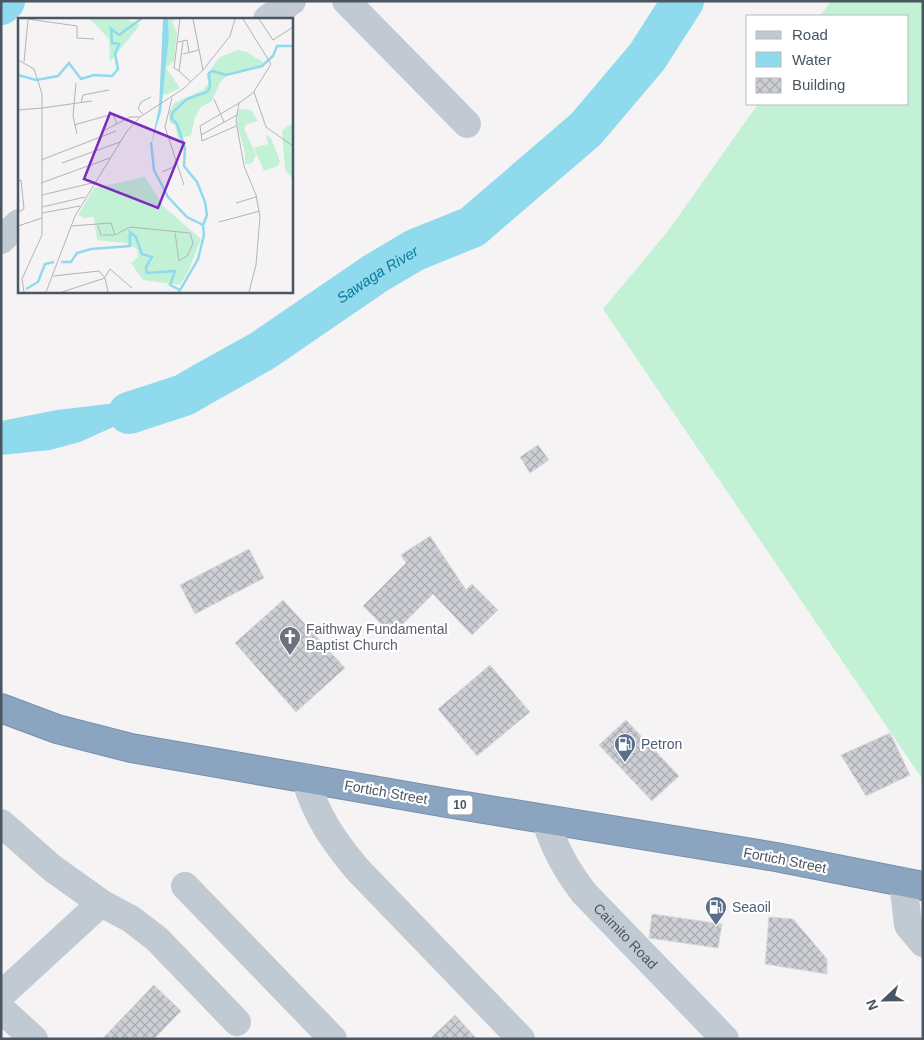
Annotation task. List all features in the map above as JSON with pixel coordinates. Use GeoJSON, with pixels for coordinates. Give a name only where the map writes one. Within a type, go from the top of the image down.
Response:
{"type":"FeatureCollection","features":[{"type":"Feature","properties":{"kind":"highway","name":"Fortich Street"},"geometry":{"type":"LineString","coordinates":[[1,708],[57,729],[131,748],[776,857],[913,884]]}},
{"type":"Feature","properties":{"kind":"street"},"geometry":{"type":"LineString","coordinates":[[268,18],[292,1]]}},
{"type":"Feature","properties":{"kind":"street"},"geometry":{"type":"LineString","coordinates":[[346,1],[467,124]]}},
{"type":"Feature","properties":{"kind":"street"},"geometry":{"type":"LineString","coordinates":[[1,240],[18,224]]}},
{"type":"Feature","properties":{"kind":"street"},"geometry":{"type":"LineString","coordinates":[[305,778],[323,824],[338,846],[364,876],[521,1039]]}},
{"type":"Feature","properties":{"kind":"street","name":"Caimito Road"},"geometry":{"type":"LineString","coordinates":[[545,819],[554,844],[567,870],[584,893],[725,1039]]}},
{"type":"Feature","properties":{"kind":"street"},"geometry":{"type":"LineString","coordinates":[[1,823],[52,868],[101,903],[131,919],[157,939],[237,1022]]}},
{"type":"Feature","properties":{"kind":"street"},"geometry":{"type":"LineString","coordinates":[[913,884],[908,925],[923,943]]}},
{"type":"Feature","properties":{"kind":"street"},"geometry":{"type":"LineString","coordinates":[[185,886],[333,1039]]}},
{"type":"Feature","properties":{"kind":"street"},"geometry":{"type":"LineString","coordinates":[[1,995],[101,903]]}},
{"type":"Feature","properties":{"kind":"street"},"geometry":{"type":"LineString","coordinates":[[1,1009],[34,1039]]}},
{"type":"Feature","properties":{"kind":"green space"},"geometry":{"type":"Polygon","coordinates":[[[831,1],[923,1],[923,780],[603,309],[668,231],[757,105],[909,105],[909,15],[821,15],[831,1]]]}},
{"type":"Feature","properties":{"kind":"water"},"geometry":{"type":"Polygon","coordinates":[[[184,395],[80,442],[50,450],[1,455],[1,421],[57,410],[184,395]]]}},
{"type":"Feature","properties":{"kind":"building"},"geometry":{"type":"Polygon","coordinates":[[[538,445],[549,460],[530,473],[520,457],[538,445]]]}},
{"type":"Feature","properties":{"kind":"building"},"geometry":{"type":"Polygon","coordinates":[[[430,536],[466,590],[472,584],[498,610],[472,635],[433,594],[392,635],[363,606],[406,563],[401,555],[430,536]]]}},
{"type":"Feature","properties":{"kind":"building"},"geometry":{"type":"Polygon","coordinates":[[[249,549],[264,578],[195,614],[180,585],[249,549]]]}},
{"type":"Feature","properties":{"kind":"building","name":"Faithway Fundamental Baptist Church"},"geometry":{"type":"Polygon","coordinates":[[[283,600],[345,668],[296,712],[235,643],[283,600]]]}},
{"type":"Feature","properties":{"kind":"building"},"geometry":{"type":"Polygon","coordinates":[[[490,665],[530,712],[477,756],[438,709],[490,665]]]}},
{"type":"Feature","properties":{"kind":"building"},"geometry":{"type":"Polygon","coordinates":[[[626,720],[679,776],[652,801],[599,745],[626,720]]]}},
{"type":"Feature","properties":{"kind":"building"},"geometry":{"type":"Polygon","coordinates":[[[890,733],[910,775],[866,796],[841,755],[890,733]]]}},
{"type":"Feature","properties":{"kind":"building"},"geometry":{"type":"Polygon","coordinates":[[[652,914],[722,924],[718,948],[649,938],[652,914]]]}},
{"type":"Feature","properties":{"kind":"building"},"geometry":{"type":"Polygon","coordinates":[[[769,917],[793,919],[827,959],[827,974],[765,964],[769,917]]]}},
{"type":"Feature","properties":{"kind":"building"},"geometry":{"type":"Polygon","coordinates":[[[154,985],[181,1011],[154,1039],[102,1039],[154,985]]]}},
{"type":"Feature","properties":{"kind":"building"},"geometry":{"type":"Polygon","coordinates":[[[455,1015],[477,1039],[430,1039],[455,1015]]]}},
{"type":"Feature","properties":{"kind":"waterway"},"geometry":{"type":"LineString","coordinates":[[1,4],[4,1]]}},
{"type":"Feature","properties":{"kind":"waterway","name":"Sawaga River"},"geometry":{"type":"LineString","coordinates":[[129,413],[184,395],[262,351],[376,273],[415,250],[472,227],[586,129],[647,57],[683,1]]}},
{"type":"Feature","properties":{"kind":"place","name":"Faithway Fundamental Baptist Church"},"geometry":{"type":"Point","coordinates":[290,656]}},
{"type":"Feature","properties":{"kind":"place","name":"Petron"},"geometry":{"type":"Point","coordinates":[625,763]}},
{"type":"Feature","properties":{"kind":"place","name":"Seaoil"},"geometry":{"type":"Point","coordinates":[716,926]}}]}
